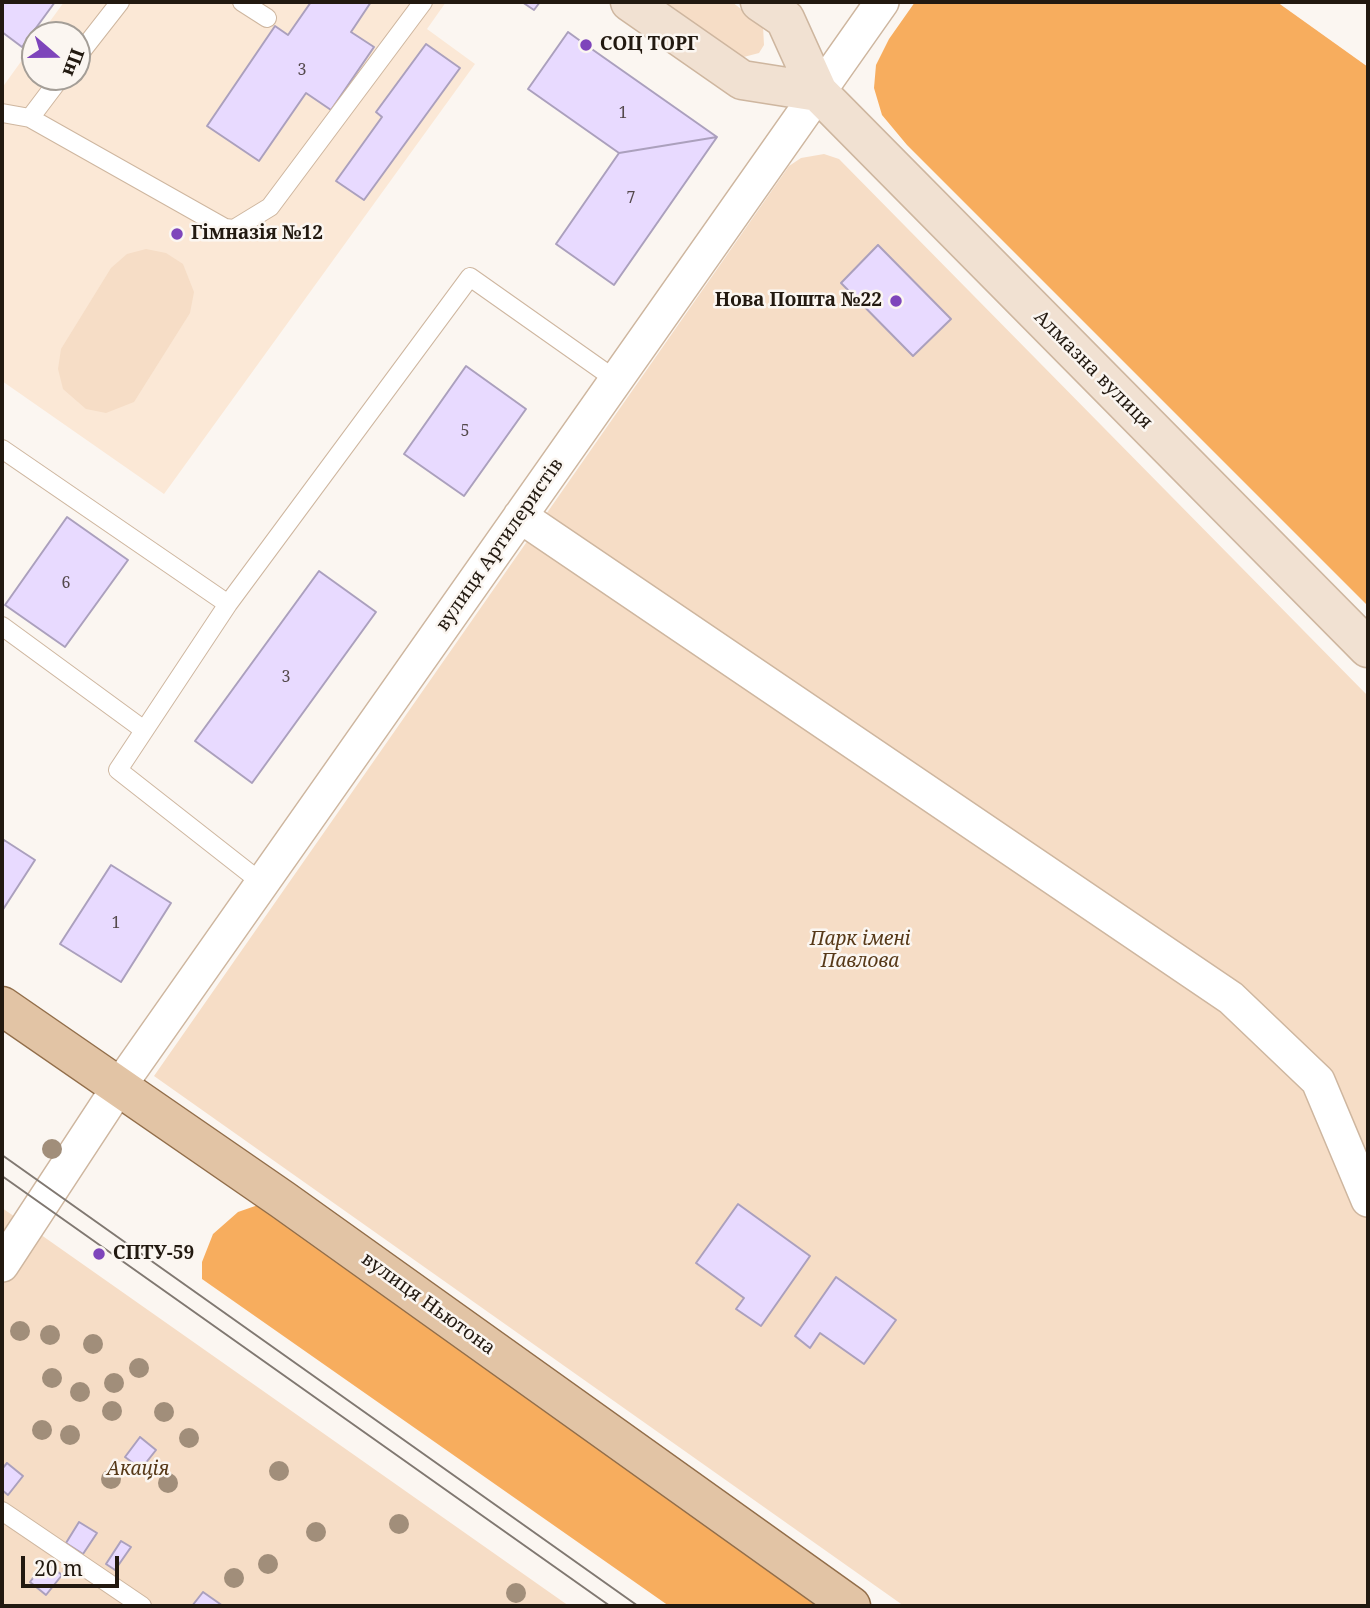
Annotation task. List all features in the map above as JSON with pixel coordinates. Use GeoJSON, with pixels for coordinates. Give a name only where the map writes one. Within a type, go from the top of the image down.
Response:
{"type":"FeatureCollection","features":[{"type":"Feature","properties":{"kind":"main road","name":"вулиця Ньютона"},"geometry":{"type":"LineString","coordinates":[[2,1006],[283,1200],[851,1606]]}},
{"type":"Feature","properties":{"kind":"street"},"geometry":{"type":"LineString","coordinates":[[630,2],[742,80],[818,92]]}},
{"type":"Feature","properties":{"kind":"street","name":"Алмазна вулиця"},"geometry":{"type":"LineString","coordinates":[[760,2],[785,19],[818,92],[1368,648]]}},
{"type":"Feature","properties":{"kind":"street","name":"вулиця Артилеристів"},"geometry":{"type":"LineString","coordinates":[[2,1265],[118,1088],[882,2]]}},
{"type":"Feature","properties":{"kind":"street"},"geometry":{"type":"LineString","coordinates":[[520,516],[1231,998],[1318,1081],[1368,1200]]}},
{"type":"Feature","properties":{"kind":"lane"},"geometry":{"type":"LineString","coordinates":[[91,39],[120,2]]}},
{"type":"Feature","properties":{"kind":"lane"},"geometry":{"type":"LineString","coordinates":[[242,2],[267,19]]}},
{"type":"Feature","properties":{"kind":"lane"},"geometry":{"type":"LineString","coordinates":[[2,113],[30,118],[225,228],[234,229],[270,207],[423,2]]}},
{"type":"Feature","properties":{"kind":"lane"},"geometry":{"type":"LineString","coordinates":[[30,118],[50,91]]}},
{"type":"Feature","properties":{"kind":"lane"},"geometry":{"type":"LineString","coordinates":[[262,883],[118,770],[228,604],[470,277],[616,380]]}},
{"type":"Feature","properties":{"kind":"lane"},"geometry":{"type":"LineString","coordinates":[[2,449],[228,604]]}},
{"type":"Feature","properties":{"kind":"lane"},"geometry":{"type":"LineString","coordinates":[[2,626],[144,730]]}},
{"type":"Feature","properties":{"kind":"lane"},"geometry":{"type":"LineString","coordinates":[[2,1511],[142,1606]]}},
{"type":"Feature","properties":{"kind":"shaded area","name":"Гімназія №12"},"geometry":{"type":"Polygon","coordinates":[[[64,2],[446,2],[427,29],[475,64],[164,494],[2,381],[2,88],[21,62],[21,91],[91,91],[91,21],[50,21],[64,2]]]}},
{"type":"Feature","properties":{"kind":"shaded area"},"geometry":{"type":"Polygon","coordinates":[[[915,2],[1277,2],[1368,67],[1368,606],[907,145],[882,115],[874,88],[876,65],[889,39],[915,2]]]}},
{"type":"Feature","properties":{"kind":"shaded area"},"geometry":{"type":"Polygon","coordinates":[[[261,1204],[819,1606],[669,1606],[202,1279],[202,1262],[213,1234],[238,1212],[261,1204]]]}},
{"type":"Feature","properties":{"kind":"green space"},"geometry":{"type":"Polygon","coordinates":[[[657,2],[732,2],[763,26],[764,45],[759,53],[740,58],[657,2]]]}},
{"type":"Feature","properties":{"kind":"green space","name":"Парк імені Павлова"},"geometry":{"type":"Polygon","coordinates":[[[824,154],[839,159],[1368,696],[1368,1606],[904,1606],[154,1076],[789,166],[801,158],[824,154]]]}},
{"type":"Feature","properties":{"kind":"green space"},"geometry":{"type":"Polygon","coordinates":[[[146,249],[166,253],[183,264],[194,292],[190,313],[134,402],[106,413],[86,409],[63,389],[58,369],[61,349],[111,268],[127,254],[146,249]]]}},
{"type":"Feature","properties":{"kind":"green space","name":"Акація"},"geometry":{"type":"Polygon","coordinates":[[[2,1208],[27,1225],[569,1606],[2,1606],[2,1208]]]}},
{"type":"Feature","properties":{"kind":"building"},"geometry":{"type":"Polygon","coordinates":[[[2,2],[55,2],[41,21],[21,21],[21,46],[2,32],[2,2]]]}},
{"type":"Feature","properties":{"kind":"building"},"geometry":{"type":"Polygon","coordinates":[[[311,2],[371,2],[351,32],[374,47],[331,110],[306,93],[259,161],[207,126],[275,26],[288,35],[311,2]]]}},
{"type":"Feature","properties":{"kind":"building"},"geometry":{"type":"Polygon","coordinates":[[[522,2],[540,2],[534,10],[522,2]]]}},
{"type":"Feature","properties":{"kind":"building"},"geometry":{"type":"Polygon","coordinates":[[[568,32],[717,137],[619,153],[528,89],[568,32]]]}},
{"type":"Feature","properties":{"kind":"building"},"geometry":{"type":"Polygon","coordinates":[[[426,44],[460,68],[364,200],[336,181],[382,117],[376,112],[426,44]]]}},
{"type":"Feature","properties":{"kind":"building"},"geometry":{"type":"Polygon","coordinates":[[[717,137],[614,285],[556,244],[619,153],[717,137]]]}},
{"type":"Feature","properties":{"kind":"building","name":"Нова Пошта №22"},"geometry":{"type":"Polygon","coordinates":[[[878,245],[951,319],[913,356],[841,283],[878,245]]]}},
{"type":"Feature","properties":{"kind":"building"},"geometry":{"type":"Polygon","coordinates":[[[466,366],[526,409],[464,496],[404,454],[466,366]]]}},
{"type":"Feature","properties":{"kind":"building"},"geometry":{"type":"Polygon","coordinates":[[[67,517],[128,560],[65,647],[5,605],[67,517]]]}},
{"type":"Feature","properties":{"kind":"building"},"geometry":{"type":"Polygon","coordinates":[[[319,571],[376,612],[252,783],[195,741],[319,571]]]}},
{"type":"Feature","properties":{"kind":"building"},"geometry":{"type":"Polygon","coordinates":[[[4,840],[35,860],[2,911],[2,845],[4,840]]]}},
{"type":"Feature","properties":{"kind":"building"},"geometry":{"type":"Polygon","coordinates":[[[111,865],[171,903],[121,982],[60,944],[111,865]]]}},
{"type":"Feature","properties":{"kind":"building"},"geometry":{"type":"Polygon","coordinates":[[[738,1204],[810,1256],[761,1326],[736,1309],[744,1298],[696,1263],[738,1204]]]}},
{"type":"Feature","properties":{"kind":"building"},"geometry":{"type":"Polygon","coordinates":[[[836,1277],[896,1320],[864,1364],[820,1333],[810,1348],[795,1336],[836,1277]]]}},
{"type":"Feature","properties":{"kind":"building"},"geometry":{"type":"Polygon","coordinates":[[[140,1437],[156,1450],[141,1469],[125,1457],[140,1437]]]}},
{"type":"Feature","properties":{"kind":"building"},"geometry":{"type":"Polygon","coordinates":[[[7,1463],[23,1476],[8,1495],[2,1490],[2,1469],[7,1463]]]}},
{"type":"Feature","properties":{"kind":"building"},"geometry":{"type":"Polygon","coordinates":[[[79,1522],[97,1533],[83,1554],[66,1543],[79,1522]]]}},
{"type":"Feature","properties":{"kind":"building"},"geometry":{"type":"Polygon","coordinates":[[[121,1541],[131,1547],[115,1570],[106,1564],[121,1541]]]}},
{"type":"Feature","properties":{"kind":"building"},"geometry":{"type":"Polygon","coordinates":[[[45,1562],[62,1575],[46,1595],[30,1582],[45,1562]]]}},
{"type":"Feature","properties":{"kind":"building"},"geometry":{"type":"Polygon","coordinates":[[[203,1592],[223,1606],[192,1606],[203,1592]]]}},
{"type":"Feature","properties":{"kind":"tram line"},"geometry":{"type":"LineString","coordinates":[[2,1155],[638,1606]]}},
{"type":"Feature","properties":{"kind":"tram line"},"geometry":{"type":"LineString","coordinates":[[2,1176],[610,1606]]}},
{"type":"Feature","properties":{"kind":"place","name":"СОЦ ТОРГ"},"geometry":{"type":"Point","coordinates":[586,45]}},
{"type":"Feature","properties":{"kind":"place","name":"Гімназія №12"},"geometry":{"type":"Point","coordinates":[177,234]}},
{"type":"Feature","properties":{"kind":"place","name":"Нова Пошта №22"},"geometry":{"type":"Point","coordinates":[896,301]}},
{"type":"Feature","properties":{"kind":"place","name":"СПТУ-59"},"geometry":{"type":"Point","coordinates":[99,1254]}}]}
